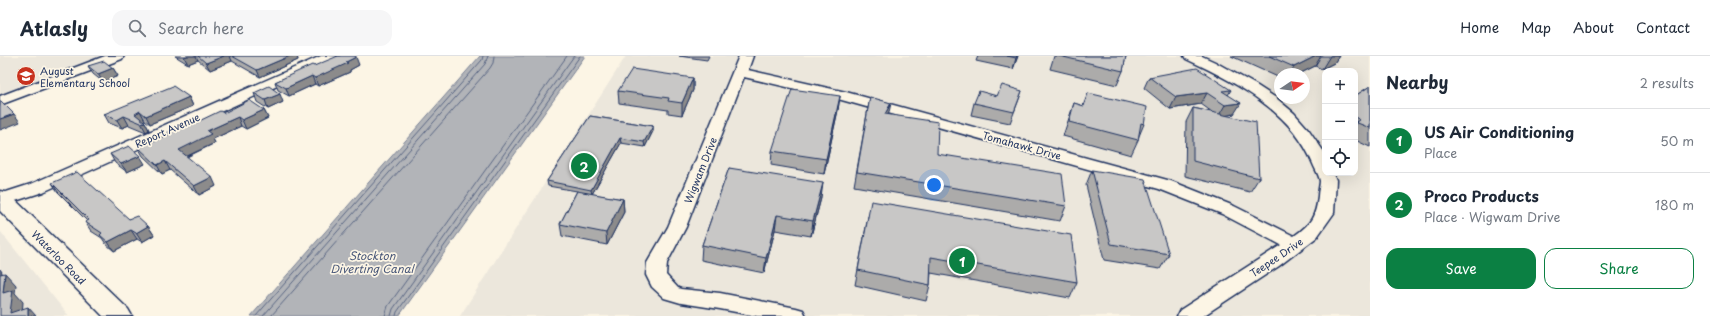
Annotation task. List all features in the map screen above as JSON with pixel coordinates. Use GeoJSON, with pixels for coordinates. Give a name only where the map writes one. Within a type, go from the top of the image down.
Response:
{"type":"FeatureCollection","features":[{"type":"Feature","properties":{"kind":"main road","name":"Waterloo Road"},"geometry":{"type":"LineString","coordinates":[[0,199],[119,316]]}},
{"type":"Feature","properties":{"kind":"street"},"geometry":{"type":"LineString","coordinates":[[0,101],[117,56]]}},
{"type":"Feature","properties":{"kind":"street","name":"Report Avenue"},"geometry":{"type":"LineString","coordinates":[[0,199],[37,188],[332,56]]}},
{"type":"Feature","properties":{"kind":"street","name":"Wigwam Drive"},"geometry":{"type":"LineString","coordinates":[[746,56],[677,227],[657,263],[655,270],[659,282],[671,293],[796,316]]}},
{"type":"Feature","properties":{"kind":"street","name":"Teepee Drive"},"geometry":{"type":"LineString","coordinates":[[1191,56],[1233,77],[1279,109],[1295,124],[1312,144],[1322,166]]}},
{"type":"Feature","properties":{"kind":"street","name":"Tomahawk Drive"},"geometry":{"type":"LineString","coordinates":[[740,72],[841,95],[1165,185],[1228,210],[1295,244]]}},
{"type":"Feature","properties":{"kind":"street","name":"Teepee Drive"},"geometry":{"type":"LineString","coordinates":[[1187,316],[1311,233],[1325,213],[1328,180],[1326,176]]}},
{"type":"Feature","properties":{"kind":"shaded area","name":"August Elementary School"},"geometry":{"type":"Polygon","coordinates":[[[0,56],[105,56],[0,96],[0,56]]]}},
{"type":"Feature","properties":{"kind":"shaded area"},"geometry":{"type":"Polygon","coordinates":[[[626,56],[1370,56],[1370,316],[460,316],[626,56]]]}},
{"type":"Feature","properties":{"kind":"shaded area"},"geometry":{"type":"Polygon","coordinates":[[[0,231],[68,315],[68,316],[0,316],[0,231]]]}},
{"type":"Feature","properties":{"kind":"water","name":"Stockton Diverting Canal"},"geometry":{"type":"Polygon","coordinates":[[[480,56],[585,56],[399,316],[251,316],[480,56]]]}},
{"type":"Feature","properties":{"kind":"building"},"geometry":{"type":"Polygon","coordinates":[[[198,56],[224,56],[206,63],[198,56]]]}},
{"type":"Feature","properties":{"kind":"building"},"geometry":{"type":"Polygon","coordinates":[[[232,56],[290,56],[257,70],[232,56]]]}},
{"type":"Feature","properties":{"kind":"building"},"geometry":{"type":"Polygon","coordinates":[[[338,56],[356,57],[346,62],[348,63],[315,78],[312,76],[286,88],[275,82],[312,65],[314,66],[338,56]]]}},
{"type":"Feature","properties":{"kind":"building"},"geometry":{"type":"Polygon","coordinates":[[[1059,56],[1126,56],[1123,71],[1059,56]]]}},
{"type":"Feature","properties":{"kind":"building"},"geometry":{"type":"Polygon","coordinates":[[[1269,56],[1316,56],[1294,67],[1269,56]]]}},
{"type":"Feature","properties":{"kind":"building"},"geometry":{"type":"Polygon","coordinates":[[[104,61],[113,68],[98,74],[88,66],[104,61]]]}},
{"type":"Feature","properties":{"kind":"building"},"geometry":{"type":"Polygon","coordinates":[[[1197,68],[1231,90],[1222,91],[1241,103],[1225,105],[1207,93],[1176,97],[1149,77],[1197,68]]]}},
{"type":"Feature","properties":{"kind":"building"},"geometry":{"type":"Polygon","coordinates":[[[632,69],[693,78],[682,103],[668,101],[669,98],[618,91],[632,69]]]}},
{"type":"Feature","properties":{"kind":"building"},"geometry":{"type":"Polygon","coordinates":[[[1002,85],[1022,91],[1014,112],[974,103],[979,91],[997,96],[1002,85]]]}},
{"type":"Feature","properties":{"kind":"building"},"geometry":{"type":"Polygon","coordinates":[[[173,86],[189,97],[146,116],[140,111],[135,114],[145,122],[141,123],[124,116],[117,120],[104,114],[173,86]]]}},
{"type":"Feature","properties":{"kind":"building"},"geometry":{"type":"Polygon","coordinates":[[[269,86],[280,94],[265,100],[254,93],[269,86]]]}},
{"type":"Feature","properties":{"kind":"building"},"geometry":{"type":"Polygon","coordinates":[[[1370,86],[1370,128],[1358,123],[1358,121],[1360,120],[1358,119],[1358,94],[1370,86]]]}},
{"type":"Feature","properties":{"kind":"building"},"geometry":{"type":"Polygon","coordinates":[[[792,89],[840,96],[826,159],[772,151],[792,89]]]}},
{"type":"Feature","properties":{"kind":"building"},"geometry":{"type":"Polygon","coordinates":[[[1088,93],[1147,107],[1144,124],[1141,123],[1138,140],[1069,122],[1074,103],[1084,106],[1088,93]]]}},
{"type":"Feature","properties":{"kind":"building"},"geometry":{"type":"Polygon","coordinates":[[[870,97],[891,103],[885,114],[938,122],[937,154],[1062,174],[1066,206],[857,172],[870,97]]]}},
{"type":"Feature","properties":{"kind":"building"},"geometry":{"type":"Polygon","coordinates":[[[0,100],[14,114],[0,119],[0,100]]]}},
{"type":"Feature","properties":{"kind":"building"},"geometry":{"type":"Polygon","coordinates":[[[249,100],[264,110],[242,120],[238,117],[207,131],[211,134],[179,150],[212,177],[194,186],[165,161],[157,165],[138,147],[170,134],[168,132],[185,125],[187,126],[195,123],[220,111],[224,113],[249,100]]]}},
{"type":"Feature","properties":{"kind":"building"},"geometry":{"type":"Polygon","coordinates":[[[1193,108],[1256,122],[1259,178],[1193,161],[1193,108]]]}},
{"type":"Feature","properties":{"kind":"building"},"geometry":{"type":"Polygon","coordinates":[[[590,116],[653,126],[644,142],[620,138],[591,190],[547,181],[590,116]]]}},
{"type":"Feature","properties":{"kind":"building"},"geometry":{"type":"Polygon","coordinates":[[[129,146],[140,156],[121,164],[110,154],[129,146]]]}},
{"type":"Feature","properties":{"kind":"building"},"geometry":{"type":"Polygon","coordinates":[[[729,168],[823,183],[813,221],[777,215],[766,258],[702,245],[729,168]]]}},
{"type":"Feature","properties":{"kind":"building"},"geometry":{"type":"Polygon","coordinates":[[[1092,170],[1145,179],[1169,254],[1111,244],[1092,170]]]}},
{"type":"Feature","properties":{"kind":"building"},"geometry":{"type":"Polygon","coordinates":[[[77,172],[129,219],[137,216],[148,226],[136,233],[131,230],[108,242],[100,235],[102,233],[85,222],[89,220],[52,183],[77,172]]]}},
{"type":"Feature","properties":{"kind":"building"},"geometry":{"type":"Polygon","coordinates":[[[577,191],[623,199],[606,233],[560,224],[577,191]]]}},
{"type":"Feature","properties":{"kind":"building"},"geometry":{"type":"Polygon","coordinates":[[[871,201],[1071,235],[1077,282],[931,257],[930,285],[858,270],[871,201]]]}},
{"type":"Feature","properties":{"kind":"building"},"geometry":{"type":"Polygon","coordinates":[[[5,273],[3,293],[13,290],[10,313],[28,307],[28,316],[0,316],[0,274],[5,273]]]}},
{"type":"Feature","properties":{"kind":"place","name":"August Elementary School"},"geometry":{"type":"Point","coordinates":[26,76]}},
{"type":"Feature","properties":{"kind":"place","name":"Proco Products"},"geometry":{"type":"Point","coordinates":[584,166]}},
{"type":"Feature","properties":{"kind":"place","name":"US Air Conditioning"},"geometry":{"type":"Point","coordinates":[962,261]}}]}
